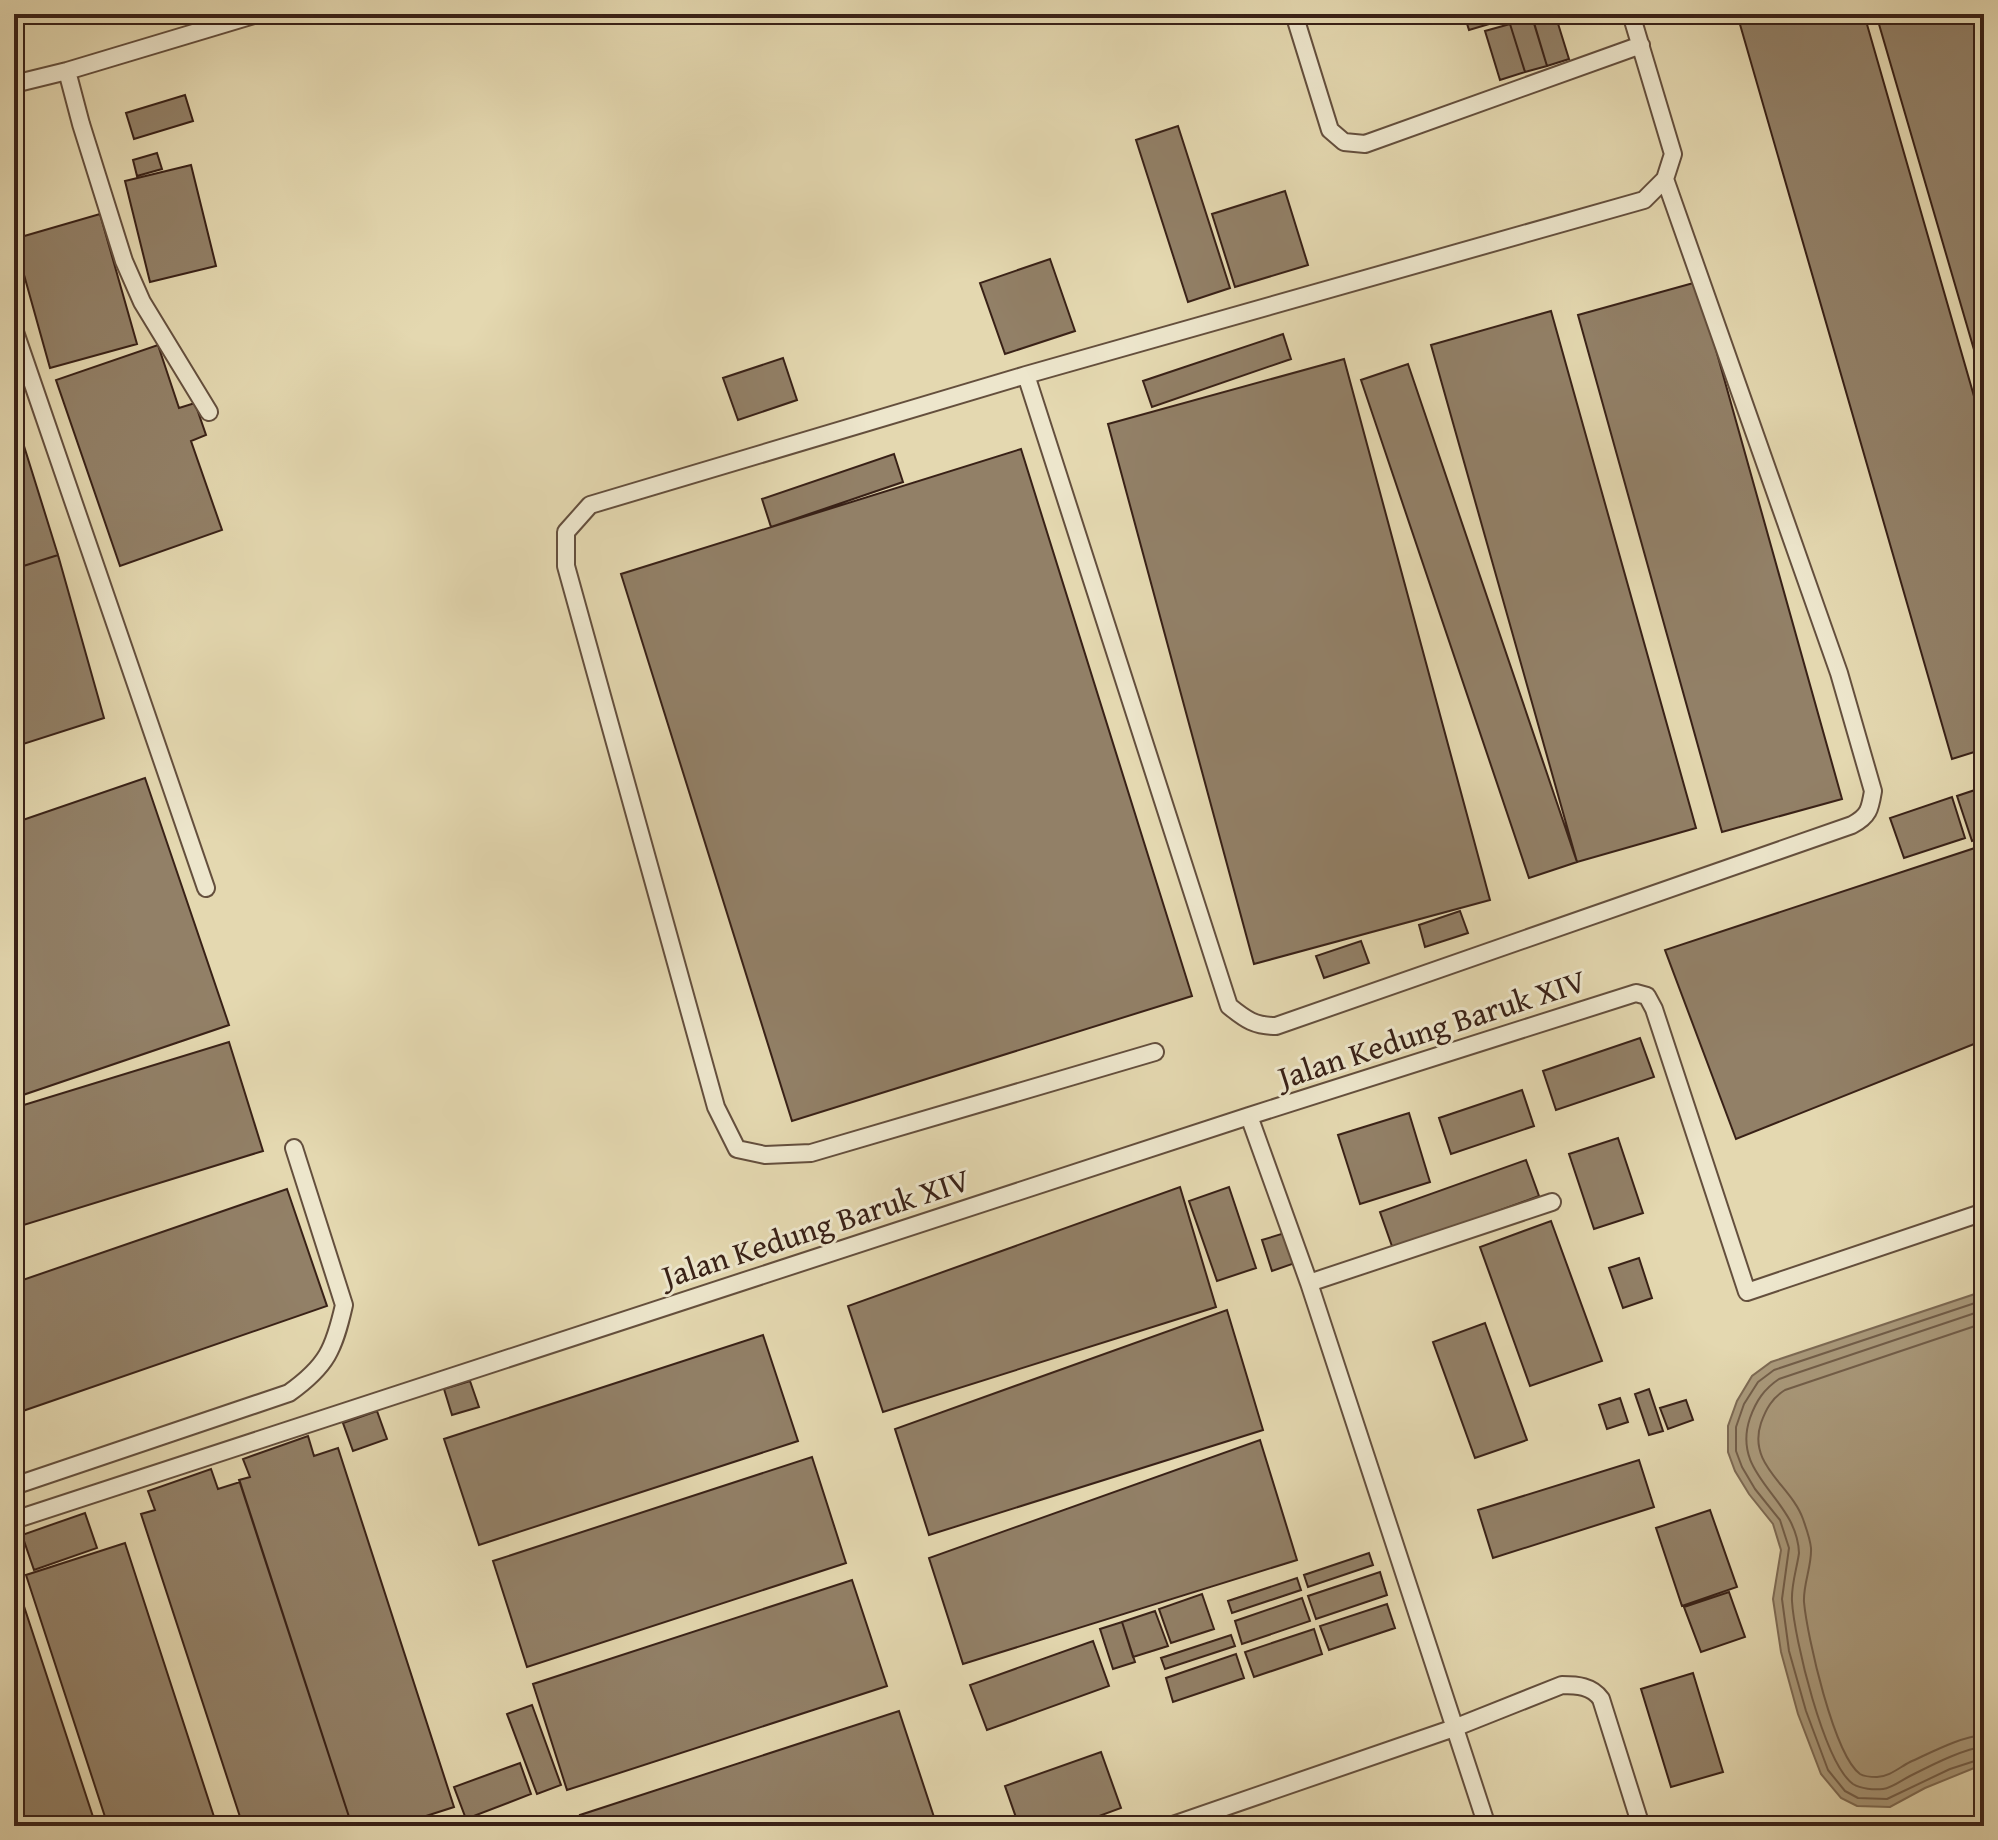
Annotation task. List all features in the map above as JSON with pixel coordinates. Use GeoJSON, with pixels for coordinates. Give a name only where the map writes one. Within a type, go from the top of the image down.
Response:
{"type":"FeatureCollection","features":[{"type":"Feature","properties":{"kind":"lane"},"geometry":{"type":"LineString","coordinates":[[14,84],[257,14]]}},
{"type":"Feature","properties":{"kind":"lane"},"geometry":{"type":"LineString","coordinates":[[1294,14],[1330,130],[1344,142],[1365,144],[1641,45]]}},
{"type":"Feature","properties":{"kind":"lane"},"geometry":{"type":"LineString","coordinates":[[1155,1052],[811,1153],[765,1155],[737,1149],[716,1107],[566,566],[566,532],[590,505],[1026,375],[1644,200],[1665,179],[1673,154],[1631,14]]}},
{"type":"Feature","properties":{"kind":"lane"},"geometry":{"type":"LineString","coordinates":[[67,71],[124,261],[142,302],[209,412]]}},
{"type":"Feature","properties":{"kind":"lane"},"geometry":{"type":"LineString","coordinates":[[1026,375],[1229,1006],[1242,1017],[1262,1026],[1276,1026],[1852,825],[1864,818],[1870,806],[1873,791],[1839,673],[1665,179]]}},
{"type":"Feature","properties":{"kind":"lane"},"geometry":{"type":"LineString","coordinates":[[14,329],[206,888]]}},
{"type":"Feature","properties":{"kind":"lane","name":"Jalan Kedung Baruk XIV"},"geometry":{"type":"LineString","coordinates":[[14,1520],[1249,1116],[1636,993],[1647,996],[1654,1009],[1747,1292],[1984,1212]]}},
{"type":"Feature","properties":{"kind":"lane"},"geometry":{"type":"LineString","coordinates":[[1249,1116],[1309,1283],[1487,1826]]}},
{"type":"Feature","properties":{"kind":"lane"},"geometry":{"type":"LineString","coordinates":[[14,1486],[289,1393],[311,1378],[331,1351],[344,1305],[294,1148]]}},
{"type":"Feature","properties":{"kind":"lane"},"geometry":{"type":"LineString","coordinates":[[1309,1283],[1552,1202]]}},
{"type":"Feature","properties":{"kind":"lane"},"geometry":{"type":"LineString","coordinates":[[1170,1826],[1454,1728],[1562,1685],[1595,1691],[1601,1699],[1641,1826]]}},
{"type":"Feature","properties":{"kind":"water"},"geometry":{"type":"Polygon","coordinates":[[[1984,1291],[1984,1764],[1925,1788],[1890,1807],[1857,1806],[1841,1798],[1821,1774],[1798,1714],[1781,1652],[1773,1599],[1781,1550],[1773,1524],[1735,1471],[1728,1452],[1728,1426],[1737,1401],[1752,1376],[1771,1362],[1984,1291]]]}},
{"type":"Feature","properties":{"kind":"building"},"geometry":{"type":"Polygon","coordinates":[[[1464,14],[1523,14],[1469,30],[1464,14]]]}},
{"type":"Feature","properties":{"kind":"building"},"geometry":{"type":"Polygon","coordinates":[[[1555,14],[1569,59],[1547,66],[1532,16],[1555,14]]]}},
{"type":"Feature","properties":{"kind":"building"},"geometry":{"type":"Polygon","coordinates":[[[1737,14],[1864,14],[1984,431],[1984,749],[1952,759],[1737,14]]]}},
{"type":"Feature","properties":{"kind":"building"},"geometry":{"type":"Polygon","coordinates":[[[1876,14],[1980,14],[1984,27],[1984,384],[1876,14]]]}},
{"type":"Feature","properties":{"kind":"building"},"geometry":{"type":"Polygon","coordinates":[[[1532,17],[1547,66],[1525,72],[1510,24],[1532,17]]]}},
{"type":"Feature","properties":{"kind":"building"},"geometry":{"type":"Polygon","coordinates":[[[1510,24],[1525,72],[1500,80],[1485,31],[1510,24]]]}},
{"type":"Feature","properties":{"kind":"building"},"geometry":{"type":"Polygon","coordinates":[[[185,95],[193,121],[134,139],[126,113],[185,95]]]}},
{"type":"Feature","properties":{"kind":"building"},"geometry":{"type":"Polygon","coordinates":[[[1178,126],[1230,288],[1188,302],[1136,140],[1178,126]]]}},
{"type":"Feature","properties":{"kind":"building"},"geometry":{"type":"Polygon","coordinates":[[[157,153],[162,169],[137,176],[133,160],[157,153]]]}},
{"type":"Feature","properties":{"kind":"building"},"geometry":{"type":"Polygon","coordinates":[[[191,165],[216,266],[150,282],[125,181],[191,165]]]}},
{"type":"Feature","properties":{"kind":"building"},"geometry":{"type":"Polygon","coordinates":[[[1285,191],[1308,265],[1235,287],[1212,214],[1285,191]]]}},
{"type":"Feature","properties":{"kind":"building"},"geometry":{"type":"Polygon","coordinates":[[[100,214],[137,344],[50,368],[14,239],[100,214]]]}},
{"type":"Feature","properties":{"kind":"building"},"geometry":{"type":"Polygon","coordinates":[[[1050,259],[1075,331],[1005,354],[980,283],[1050,259]]]}},
{"type":"Feature","properties":{"kind":"building"},"geometry":{"type":"Polygon","coordinates":[[[1697,282],[1842,799],[1722,832],[1578,315],[1697,282]]]}},
{"type":"Feature","properties":{"kind":"building"},"geometry":{"type":"Polygon","coordinates":[[[1551,311],[1696,828],[1577,862],[1431,345],[1551,311]]]}},
{"type":"Feature","properties":{"kind":"building"},"geometry":{"type":"Polygon","coordinates":[[[1283,334],[1291,359],[1152,407],[1143,381],[1283,334]]]}},
{"type":"Feature","properties":{"kind":"building"},"geometry":{"type":"Polygon","coordinates":[[[158,345],[179,408],[195,403],[206,435],[191,441],[222,530],[120,566],[56,380],[158,345]]]}},
{"type":"Feature","properties":{"kind":"building"},"geometry":{"type":"Polygon","coordinates":[[[783,358],[797,400],[738,420],[723,378],[783,358]]]}},
{"type":"Feature","properties":{"kind":"building"},"geometry":{"type":"Polygon","coordinates":[[[1344,359],[1490,900],[1254,964],[1108,424],[1344,359]]]}},
{"type":"Feature","properties":{"kind":"building"},"geometry":{"type":"Polygon","coordinates":[[[1408,364],[1577,862],[1529,878],[1361,380],[1408,364]]]}},
{"type":"Feature","properties":{"kind":"building"},"geometry":{"type":"Polygon","coordinates":[[[14,414],[58,555],[14,569],[14,414]]]}},
{"type":"Feature","properties":{"kind":"building"},"geometry":{"type":"Polygon","coordinates":[[[1021,449],[1192,996],[792,1121],[621,574],[1021,449]]]}},
{"type":"Feature","properties":{"kind":"building"},"geometry":{"type":"Polygon","coordinates":[[[894,454],[903,482],[771,527],[762,499],[894,454]]]}},
{"type":"Feature","properties":{"kind":"building"},"geometry":{"type":"Polygon","coordinates":[[[58,555],[104,718],[14,747],[14,569],[58,555]]]}},
{"type":"Feature","properties":{"kind":"building"},"geometry":{"type":"Polygon","coordinates":[[[145,778],[229,1025],[14,1098],[14,823],[145,778]]]}},
{"type":"Feature","properties":{"kind":"building"},"geometry":{"type":"Polygon","coordinates":[[[1984,787],[1984,837],[1972,841],[1957,796],[1984,787]]]}},
{"type":"Feature","properties":{"kind":"building"},"geometry":{"type":"Polygon","coordinates":[[[1952,797],[1965,838],[1904,858],[1890,818],[1952,797]]]}},
{"type":"Feature","properties":{"kind":"building"},"geometry":{"type":"Polygon","coordinates":[[[1984,845],[1984,1040],[1736,1139],[1665,950],[1984,845]]]}},
{"type":"Feature","properties":{"kind":"building"},"geometry":{"type":"Polygon","coordinates":[[[1460,911],[1468,933],[1425,947],[1419,925],[1460,911]]]}},
{"type":"Feature","properties":{"kind":"building"},"geometry":{"type":"Polygon","coordinates":[[[1361,941],[1369,963],[1324,978],[1316,956],[1361,941]]]}},
{"type":"Feature","properties":{"kind":"building"},"geometry":{"type":"Polygon","coordinates":[[[1640,1038],[1654,1077],[1556,1110],[1543,1071],[1640,1038]]]}},
{"type":"Feature","properties":{"kind":"building"},"geometry":{"type":"Polygon","coordinates":[[[229,1042],[263,1151],[14,1228],[14,1108],[229,1042]]]}},
{"type":"Feature","properties":{"kind":"building"},"geometry":{"type":"Polygon","coordinates":[[[1522,1090],[1534,1126],[1451,1154],[1439,1118],[1522,1090]]]}},
{"type":"Feature","properties":{"kind":"building"},"geometry":{"type":"Polygon","coordinates":[[[1409,1113],[1430,1182],[1360,1204],[1338,1135],[1409,1113]]]}},
{"type":"Feature","properties":{"kind":"building"},"geometry":{"type":"Polygon","coordinates":[[[1618,1138],[1643,1213],[1594,1229],[1569,1154],[1618,1138]]]}},
{"type":"Feature","properties":{"kind":"building"},"geometry":{"type":"Polygon","coordinates":[[[1526,1160],[1539,1196],[1393,1249],[1380,1212],[1526,1160]]]}},
{"type":"Feature","properties":{"kind":"building"},"geometry":{"type":"Polygon","coordinates":[[[1180,1187],[1216,1307],[883,1412],[848,1306],[1180,1187]]]}},
{"type":"Feature","properties":{"kind":"building"},"geometry":{"type":"Polygon","coordinates":[[[1229,1187],[1256,1268],[1217,1281],[1189,1201],[1229,1187]]]}},
{"type":"Feature","properties":{"kind":"building"},"geometry":{"type":"Polygon","coordinates":[[[287,1189],[327,1306],[14,1414],[14,1283],[287,1189]]]}},
{"type":"Feature","properties":{"kind":"building"},"geometry":{"type":"Polygon","coordinates":[[[1551,1221],[1602,1361],[1530,1386],[1480,1247],[1551,1221]]]}},
{"type":"Feature","properties":{"kind":"building"},"geometry":{"type":"Polygon","coordinates":[[[1288,1232],[1298,1262],[1272,1271],[1262,1240],[1288,1232]]]}},
{"type":"Feature","properties":{"kind":"building"},"geometry":{"type":"Polygon","coordinates":[[[1639,1258],[1652,1298],[1623,1308],[1609,1268],[1639,1258]]]}},
{"type":"Feature","properties":{"kind":"building"},"geometry":{"type":"Polygon","coordinates":[[[1227,1310],[1263,1430],[929,1535],[895,1429],[1227,1310]]]}},
{"type":"Feature","properties":{"kind":"building"},"geometry":{"type":"Polygon","coordinates":[[[1485,1323],[1527,1440],[1475,1458],[1433,1342],[1485,1323]]]}},
{"type":"Feature","properties":{"kind":"building"},"geometry":{"type":"Polygon","coordinates":[[[763,1335],[798,1441],[479,1545],[444,1439],[763,1335]]]}},
{"type":"Feature","properties":{"kind":"building"},"geometry":{"type":"Polygon","coordinates":[[[470,1381],[479,1407],[452,1415],[444,1389],[470,1381]]]}},
{"type":"Feature","properties":{"kind":"building"},"geometry":{"type":"Polygon","coordinates":[[[1649,1389],[1663,1431],[1649,1435],[1635,1394],[1649,1389]]]}},
{"type":"Feature","properties":{"kind":"building"},"geometry":{"type":"Polygon","coordinates":[[[1620,1398],[1628,1422],[1607,1429],[1599,1405],[1620,1398]]]}},
{"type":"Feature","properties":{"kind":"building"},"geometry":{"type":"Polygon","coordinates":[[[1686,1400],[1693,1420],[1668,1429],[1660,1408],[1686,1400]]]}},
{"type":"Feature","properties":{"kind":"building"},"geometry":{"type":"Polygon","coordinates":[[[377,1411],[387,1439],[353,1451],[343,1423],[377,1411]]]}},
{"type":"Feature","properties":{"kind":"building"},"geometry":{"type":"Polygon","coordinates":[[[308,1436],[314,1456],[338,1448],[454,1807],[395,1826],[352,1826],[239,1480],[250,1477],[243,1459],[308,1436]]]}},
{"type":"Feature","properties":{"kind":"building"},"geometry":{"type":"Polygon","coordinates":[[[1260,1440],[1297,1560],[963,1664],[929,1558],[1260,1440]]]}},
{"type":"Feature","properties":{"kind":"building"},"geometry":{"type":"Polygon","coordinates":[[[812,1457],[846,1563],[527,1667],[493,1561],[812,1457]]]}},
{"type":"Feature","properties":{"kind":"building"},"geometry":{"type":"Polygon","coordinates":[[[1639,1460],[1654,1507],[1493,1558],[1478,1510],[1639,1460]]]}},
{"type":"Feature","properties":{"kind":"building"},"geometry":{"type":"Polygon","coordinates":[[[211,1469],[218,1489],[240,1482],[352,1826],[243,1826],[141,1514],[155,1510],[148,1491],[211,1469]]]}},
{"type":"Feature","properties":{"kind":"building"},"geometry":{"type":"Polygon","coordinates":[[[1710,1510],[1737,1587],[1682,1606],[1656,1528],[1710,1510]]]}},
{"type":"Feature","properties":{"kind":"building"},"geometry":{"type":"Polygon","coordinates":[[[85,1513],[97,1548],[34,1570],[22,1535],[85,1513]]]}},
{"type":"Feature","properties":{"kind":"building"},"geometry":{"type":"Polygon","coordinates":[[[125,1543],[217,1826],[108,1826],[26,1575],[125,1543]]]}},
{"type":"Feature","properties":{"kind":"building"},"geometry":{"type":"Polygon","coordinates":[[[1369,1553],[1373,1565],[1308,1587],[1304,1575],[1369,1553]]]}},
{"type":"Feature","properties":{"kind":"building"},"geometry":{"type":"Polygon","coordinates":[[[1380,1572],[1387,1595],[1316,1619],[1308,1596],[1380,1572]]]}},
{"type":"Feature","properties":{"kind":"building"},"geometry":{"type":"Polygon","coordinates":[[[1297,1578],[1301,1590],[1232,1613],[1228,1601],[1297,1578]]]}},
{"type":"Feature","properties":{"kind":"building"},"geometry":{"type":"Polygon","coordinates":[[[852,1580],[887,1686],[567,1790],[533,1684],[852,1580]]]}},
{"type":"Feature","properties":{"kind":"building"},"geometry":{"type":"Polygon","coordinates":[[[14,1585],[17,1585],[96,1826],[14,1826],[14,1585]]]}},
{"type":"Feature","properties":{"kind":"building"},"geometry":{"type":"Polygon","coordinates":[[[1729,1592],[1745,1637],[1701,1652],[1684,1607],[1729,1592]]]}},
{"type":"Feature","properties":{"kind":"building"},"geometry":{"type":"Polygon","coordinates":[[[1202,1594],[1214,1629],[1171,1643],[1159,1609],[1202,1594]]]}},
{"type":"Feature","properties":{"kind":"building"},"geometry":{"type":"Polygon","coordinates":[[[1302,1598],[1310,1621],[1242,1644],[1235,1621],[1302,1598]]]}},
{"type":"Feature","properties":{"kind":"building"},"geometry":{"type":"Polygon","coordinates":[[[1387,1604],[1395,1628],[1329,1650],[1320,1626],[1387,1604]]]}},
{"type":"Feature","properties":{"kind":"building"},"geometry":{"type":"Polygon","coordinates":[[[1155,1611],[1168,1646],[1133,1657],[1122,1622],[1155,1611]]]}},
{"type":"Feature","properties":{"kind":"building"},"geometry":{"type":"Polygon","coordinates":[[[1122,1622],[1135,1662],[1113,1669],[1100,1629],[1122,1622]]]}},
{"type":"Feature","properties":{"kind":"building"},"geometry":{"type":"Polygon","coordinates":[[[1314,1629],[1322,1654],[1254,1677],[1245,1652],[1314,1629]]]}},
{"type":"Feature","properties":{"kind":"building"},"geometry":{"type":"Polygon","coordinates":[[[1231,1635],[1235,1646],[1165,1669],[1161,1658],[1231,1635]]]}},
{"type":"Feature","properties":{"kind":"building"},"geometry":{"type":"Polygon","coordinates":[[[1093,1641],[1109,1686],[987,1730],[970,1685],[1093,1641]]]}},
{"type":"Feature","properties":{"kind":"building"},"geometry":{"type":"Polygon","coordinates":[[[1236,1654],[1244,1678],[1173,1702],[1166,1678],[1236,1654]]]}},
{"type":"Feature","properties":{"kind":"building"},"geometry":{"type":"Polygon","coordinates":[[[1693,1673],[1723,1772],[1671,1787],[1641,1689],[1693,1673]]]}},
{"type":"Feature","properties":{"kind":"building"},"geometry":{"type":"Polygon","coordinates":[[[532,1705],[561,1785],[537,1794],[507,1714],[532,1705]]]}},
{"type":"Feature","properties":{"kind":"building"},"geometry":{"type":"Polygon","coordinates":[[[899,1711],[934,1817],[907,1826],[584,1826],[580,1815],[899,1711]]]}},
{"type":"Feature","properties":{"kind":"building"},"geometry":{"type":"Polygon","coordinates":[[[1101,1752],[1121,1808],[1072,1826],[1019,1826],[1005,1786],[1101,1752]]]}},
{"type":"Feature","properties":{"kind":"building"},"geometry":{"type":"Polygon","coordinates":[[[520,1763],[531,1794],[466,1819],[454,1787],[520,1763]]]}}]}
